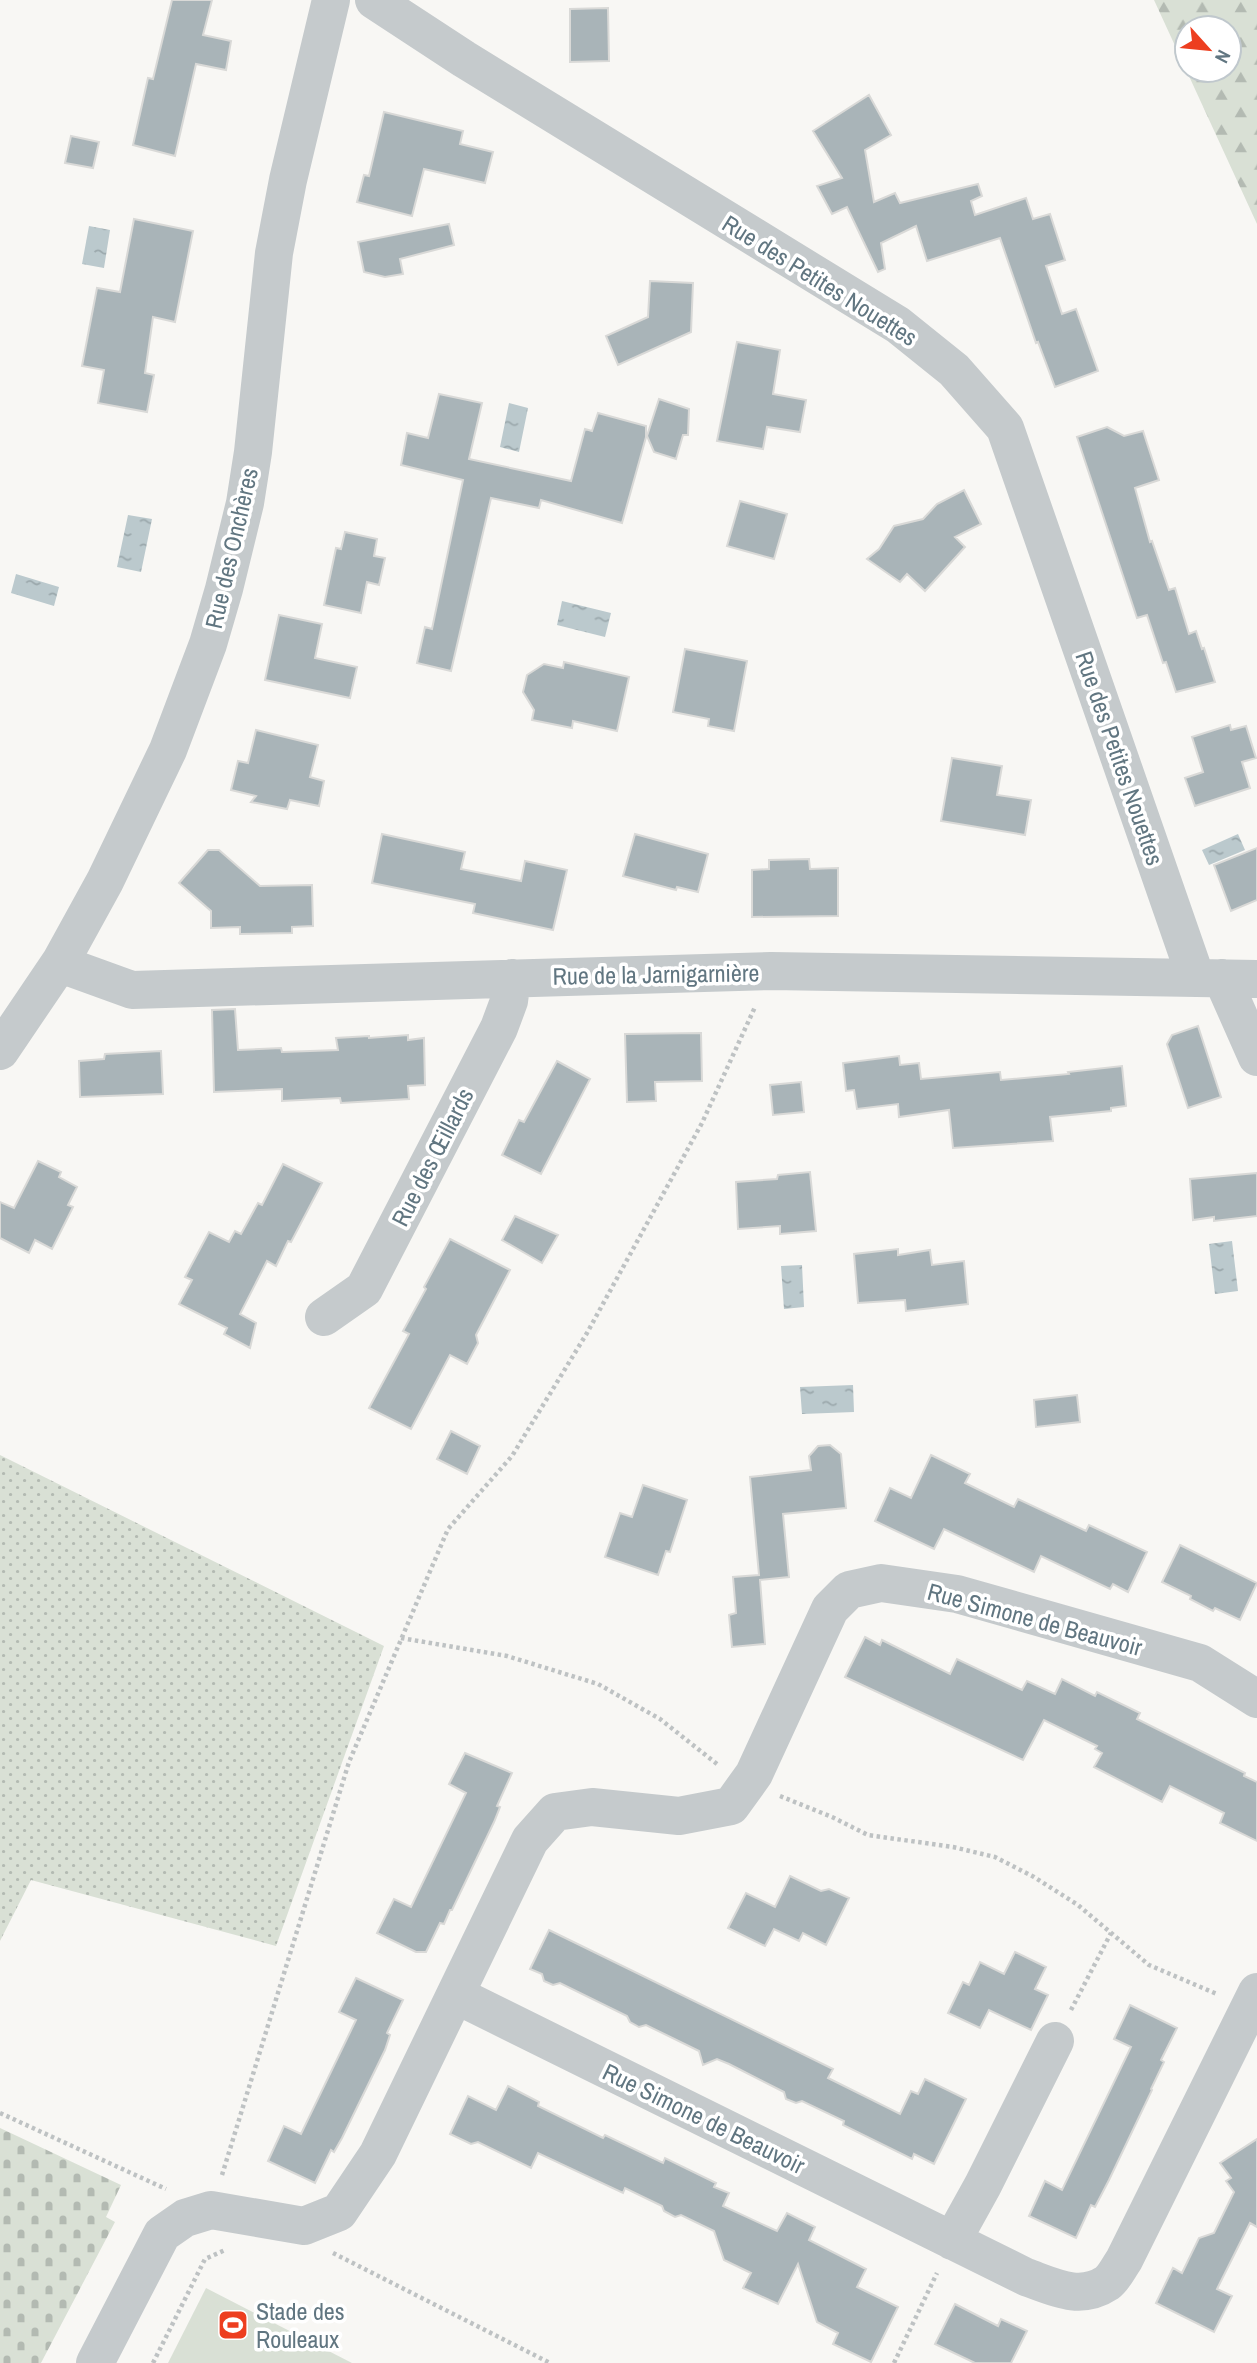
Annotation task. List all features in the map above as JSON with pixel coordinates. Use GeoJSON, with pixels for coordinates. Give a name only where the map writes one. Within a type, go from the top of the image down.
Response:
{"type":"FeatureCollection","features":[{"type":"Feature","properties":{"kind":"street","name":"Rue des Onchères"},"geometry":{"type":"LineString","coordinates":[[0,1051],[61,961],[105,881],[168,750],[190,695],[224,589],[245,503],[253,452],[268,304],[288,180],[331,0]]}},
{"type":"Feature","properties":{"kind":"street","name":"Rue des Petites Nouettes"},"geometry":{"type":"LineString","coordinates":[[374,0],[464,59],[898,325],[954,370],[1005,428],[1257,1057]]}},
{"type":"Feature","properties":{"kind":"street","name":"Rue de la Jarnigarnière"},"geometry":{"type":"LineString","coordinates":[[61,961],[74,969],[132,990],[771,971],[1225,978]]}},
{"type":"Feature","properties":{"kind":"street","name":"Rue des Œillards"},"geometry":{"type":"LineString","coordinates":[[324,1317],[364,1289],[499,1028],[509,1001],[512,978]]}},
{"type":"Feature","properties":{"kind":"street","name":"Rue Simone de Beauvoir"},"geometry":{"type":"LineString","coordinates":[[211,2210],[304,2226],[340,2211],[377,2154],[530,1840],[555,1812],[592,1807],[679,1816],[730,1806],[754,1774],[830,1609],[849,1590],[881,1583],[957,1594],[1200,1663],[1257,1699]]}},
{"type":"Feature","properties":{"kind":"street","name":"Rue Simone de Beauvoir"},"geometry":{"type":"LineString","coordinates":[[456,1995],[1026,2277],[1062,2290],[1087,2293],[1109,2282],[1124,2260],[1253,1999]]}},
{"type":"Feature","properties":{"kind":"street"},"geometry":{"type":"LineString","coordinates":[[952,2241],[1055,2041]]}},
{"type":"Feature","properties":{"kind":"street"},"geometry":{"type":"LineString","coordinates":[[95,2363],[162,2234],[185,2218],[211,2210]]}},
{"type":"Feature","properties":{"kind":"path"},"geometry":{"type":"LineString","coordinates":[[0,2113],[211,2210],[349,1762],[448,1529],[512,1456],[600,1310],[702,1123],[771,971]]}},
{"type":"Feature","properties":{"kind":"path"},"geometry":{"type":"LineString","coordinates":[[401,1638],[507,1656],[598,1684],[660,1718],[704,1755],[747,1783],[832,1817],[868,1835],[953,1847],[995,1857],[1034,1877],[1077,1905],[1149,1965],[1193,1985],[1253,1999]]}},
{"type":"Feature","properties":{"kind":"path"},"geometry":{"type":"LineString","coordinates":[[1055,2041],[1111,1933]]}},
{"type":"Feature","properties":{"kind":"path"},"geometry":{"type":"LineString","coordinates":[[315,2221],[332,2252],[550,2363]]}},
{"type":"Feature","properties":{"kind":"path"},"geometry":{"type":"LineString","coordinates":[[894,2363],[952,2241]]}},
{"type":"Feature","properties":{"kind":"path"},"geometry":{"type":"LineString","coordinates":[[153,2363],[205,2259],[227,2249]]}},
{"type":"Feature","properties":{"kind":"green space"},"geometry":{"type":"Polygon","coordinates":[[[1154,0],[1257,0],[1257,224],[1193,84],[1243,84],[1243,14],[1173,14],[1173,41],[1154,0]]]}},
{"type":"Feature","properties":{"kind":"green space"},"geometry":{"type":"Polygon","coordinates":[[[0,1455],[384,1646],[276,1946],[31,1880],[0,1941],[0,1455]]]}},
{"type":"Feature","properties":{"kind":"green space"},"geometry":{"type":"Polygon","coordinates":[[[0,2128],[121,2185],[106,2217],[115,2222],[41,2363],[0,2363],[0,2128]]]}},
{"type":"Feature","properties":{"kind":"green space","name":"Stade des Rouleaux"},"geometry":{"type":"Polygon","coordinates":[[[206,2288],[352,2363],[168,2363],[206,2288]]]}},
{"type":"Feature","properties":{"kind":"water"},"geometry":{"type":"Polygon","coordinates":[[[89,226],[110,230],[104,268],[82,264],[89,226]]]}},
{"type":"Feature","properties":{"kind":"water"},"geometry":{"type":"Polygon","coordinates":[[[509,403],[528,408],[519,452],[500,447],[509,403]]]}},
{"type":"Feature","properties":{"kind":"water"},"geometry":{"type":"Polygon","coordinates":[[[128,515],[152,519],[141,572],[117,567],[128,515]]]}},
{"type":"Feature","properties":{"kind":"water"},"geometry":{"type":"Polygon","coordinates":[[[16,574],[59,587],[54,606],[11,593],[16,574]]]}},
{"type":"Feature","properties":{"kind":"water"},"geometry":{"type":"Polygon","coordinates":[[[562,601],[611,613],[605,637],[557,625],[562,601]]]}},
{"type":"Feature","properties":{"kind":"water"},"geometry":{"type":"Polygon","coordinates":[[[1238,834],[1245,850],[1209,865],[1202,850],[1238,834]]]}},
{"type":"Feature","properties":{"kind":"water"},"geometry":{"type":"Polygon","coordinates":[[[1232,1241],[1238,1291],[1215,1294],[1209,1244],[1232,1241]]]}},
{"type":"Feature","properties":{"kind":"water"},"geometry":{"type":"Polygon","coordinates":[[[802,1265],[804,1307],[784,1309],[781,1266],[802,1265]]]}},
{"type":"Feature","properties":{"kind":"water"},"geometry":{"type":"Polygon","coordinates":[[[853,1385],[854,1412],[802,1414],[800,1387],[853,1385]]]}},
{"type":"Feature","properties":{"kind":"building"},"geometry":{"type":"Polygon","coordinates":[[[172,0],[212,0],[203,35],[231,41],[226,70],[196,64],[175,156],[133,145],[148,78],[153,79],[172,0]]]}},
{"type":"Feature","properties":{"kind":"building"},"geometry":{"type":"Polygon","coordinates":[[[608,8],[609,61],[570,62],[570,9],[608,8]]]}},
{"type":"Feature","properties":{"kind":"building"},"geometry":{"type":"Polygon","coordinates":[[[869,95],[891,135],[865,150],[874,202],[895,193],[900,203],[978,184],[982,196],[971,201],[975,215],[1026,198],[1033,219],[1050,214],[1065,260],[1046,266],[1062,314],[1076,309],[1098,371],[1055,387],[1038,342],[1036,343],[1000,238],[927,261],[916,226],[881,243],[885,269],[878,272],[847,207],[832,214],[817,186],[842,178],[813,131],[869,95]]]}},
{"type":"Feature","properties":{"kind":"building"},"geometry":{"type":"Polygon","coordinates":[[[384,112],[463,131],[460,144],[493,152],[485,183],[424,169],[412,216],[357,202],[364,175],[369,176],[384,112]]]}},
{"type":"Feature","properties":{"kind":"building"},"geometry":{"type":"Polygon","coordinates":[[[71,136],[99,142],[93,168],[65,163],[71,136]]]}},
{"type":"Feature","properties":{"kind":"building"},"geometry":{"type":"Polygon","coordinates":[[[134,219],[193,231],[175,322],[153,317],[145,373],[154,375],[147,412],[98,403],[104,370],[82,366],[97,288],[120,292],[134,219]]]}},
{"type":"Feature","properties":{"kind":"building"},"geometry":{"type":"Polygon","coordinates":[[[449,224],[454,245],[400,259],[403,274],[385,277],[364,272],[358,242],[449,224]]]}},
{"type":"Feature","properties":{"kind":"building"},"geometry":{"type":"Polygon","coordinates":[[[650,281],[693,283],[691,332],[618,365],[606,336],[648,317],[650,281]]]}},
{"type":"Feature","properties":{"kind":"building"},"geometry":{"type":"Polygon","coordinates":[[[737,342],[780,350],[773,394],[806,400],[800,432],[767,427],[763,449],[717,441],[737,342]]]}},
{"type":"Feature","properties":{"kind":"building"},"geometry":{"type":"Polygon","coordinates":[[[439,394],[482,403],[469,459],[571,481],[585,429],[592,431],[598,413],[646,426],[646,437],[622,523],[541,500],[539,508],[491,498],[451,671],[417,663],[425,627],[432,629],[463,480],[401,465],[407,433],[428,438],[439,394]]]}},
{"type":"Feature","properties":{"kind":"building"},"geometry":{"type":"Polygon","coordinates":[[[659,399],[689,409],[688,435],[683,435],[676,459],[654,452],[647,436],[659,399]]]}},
{"type":"Feature","properties":{"kind":"building"},"geometry":{"type":"Polygon","coordinates":[[[1107,427],[1124,436],[1143,431],[1159,480],[1135,488],[1150,542],[1152,541],[1169,590],[1175,588],[1189,634],[1196,631],[1202,649],[1204,648],[1215,682],[1176,692],[1147,615],[1137,618],[1077,437],[1107,427]]]}},
{"type":"Feature","properties":{"kind":"building"},"geometry":{"type":"Polygon","coordinates":[[[964,490],[981,524],[955,537],[965,547],[925,591],[907,574],[900,582],[867,559],[879,549],[894,526],[923,519],[937,504],[964,490]]]}},
{"type":"Feature","properties":{"kind":"building"},"geometry":{"type":"Polygon","coordinates":[[[740,501],[787,514],[774,559],[727,546],[740,501]]]}},
{"type":"Feature","properties":{"kind":"building"},"geometry":{"type":"Polygon","coordinates":[[[345,532],[377,539],[374,556],[385,558],[379,585],[367,582],[361,613],[324,605],[336,548],[341,549],[345,532]]]}},
{"type":"Feature","properties":{"kind":"building"},"geometry":{"type":"Polygon","coordinates":[[[279,615],[322,624],[315,658],[357,667],[350,698],[265,680],[279,615]]]}},
{"type":"Feature","properties":{"kind":"building"},"geometry":{"type":"Polygon","coordinates":[[[685,649],[747,661],[734,731],[708,726],[709,719],[673,712],[685,649]]]}},
{"type":"Feature","properties":{"kind":"building"},"geometry":{"type":"Polygon","coordinates":[[[564,662],[629,677],[617,731],[573,721],[572,728],[532,720],[534,710],[523,692],[527,675],[544,664],[563,668],[564,662]]]}},
{"type":"Feature","properties":{"kind":"building"},"geometry":{"type":"Polygon","coordinates":[[[1230,725],[1231,730],[1246,726],[1256,758],[1242,762],[1250,788],[1195,806],[1185,778],[1203,772],[1192,737],[1230,725]]]}},
{"type":"Feature","properties":{"kind":"building"},"geometry":{"type":"Polygon","coordinates":[[[256,730],[318,745],[310,777],[324,781],[319,806],[290,800],[287,809],[251,802],[256,796],[231,790],[238,761],[248,763],[256,730]]]}},
{"type":"Feature","properties":{"kind":"building"},"geometry":{"type":"Polygon","coordinates":[[[952,758],[1002,766],[997,795],[1031,800],[1025,835],[941,821],[952,758]]]}},
{"type":"Feature","properties":{"kind":"building"},"geometry":{"type":"Polygon","coordinates":[[[382,834],[465,852],[461,869],[521,881],[525,861],[567,870],[553,930],[473,913],[475,904],[372,883],[382,834]]]}},
{"type":"Feature","properties":{"kind":"building"},"geometry":{"type":"Polygon","coordinates":[[[635,834],[708,854],[698,892],[677,887],[676,890],[623,876],[635,834]]]}},
{"type":"Feature","properties":{"kind":"building"},"geometry":{"type":"Polygon","coordinates":[[[1257,848],[1257,900],[1231,911],[1214,865],[1257,848]]]}},
{"type":"Feature","properties":{"kind":"building"},"geometry":{"type":"Polygon","coordinates":[[[208,850],[219,850],[260,886],[312,885],[313,926],[292,927],[292,933],[240,934],[240,927],[211,928],[211,911],[179,883],[208,850]]]}},
{"type":"Feature","properties":{"kind":"building"},"geometry":{"type":"Polygon","coordinates":[[[809,859],[810,869],[838,868],[838,916],[752,917],[752,870],[769,869],[769,860],[809,859]]]}},
{"type":"Feature","properties":{"kind":"building"},"geometry":{"type":"Polygon","coordinates":[[[235,1009],[238,1050],[338,1050],[336,1038],[408,1035],[408,1040],[424,1038],[425,1085],[408,1086],[409,1099],[341,1103],[340,1098],[282,1101],[282,1089],[214,1092],[212,1010],[235,1009]]]}},
{"type":"Feature","properties":{"kind":"building"},"geometry":{"type":"Polygon","coordinates":[[[1198,1026],[1221,1097],[1188,1108],[1167,1044],[1172,1035],[1198,1026]]]}},
{"type":"Feature","properties":{"kind":"building"},"geometry":{"type":"Polygon","coordinates":[[[701,1033],[702,1081],[655,1082],[656,1101],[627,1102],[625,1034],[701,1033]]]}},
{"type":"Feature","properties":{"kind":"building"},"geometry":{"type":"Polygon","coordinates":[[[161,1051],[163,1094],[80,1097],[79,1061],[104,1059],[105,1054],[161,1051]]]}},
{"type":"Feature","properties":{"kind":"building"},"geometry":{"type":"Polygon","coordinates":[[[899,1056],[900,1065],[919,1063],[921,1079],[1000,1072],[1001,1080],[1122,1066],[1126,1106],[1111,1108],[1111,1111],[1050,1117],[1053,1141],[953,1148],[949,1110],[899,1117],[898,1104],[857,1109],[854,1090],[846,1091],[843,1063],[899,1056]]]}},
{"type":"Feature","properties":{"kind":"building"},"geometry":{"type":"Polygon","coordinates":[[[557,1061],[590,1079],[541,1174],[502,1155],[519,1120],[524,1122],[557,1061]]]}},
{"type":"Feature","properties":{"kind":"building"},"geometry":{"type":"Polygon","coordinates":[[[801,1082],[804,1112],[773,1115],[770,1085],[801,1082]]]}},
{"type":"Feature","properties":{"kind":"building"},"geometry":{"type":"Polygon","coordinates":[[[38,1161],[61,1172],[59,1177],[77,1187],[68,1205],[73,1207],[52,1249],[35,1240],[29,1253],[0,1238],[0,1202],[14,1208],[38,1161]]]}},
{"type":"Feature","properties":{"kind":"building"},"geometry":{"type":"Polygon","coordinates":[[[283,1164],[322,1183],[276,1266],[267,1261],[240,1314],[256,1323],[250,1348],[224,1334],[227,1328],[179,1304],[192,1280],[185,1277],[209,1232],[229,1242],[235,1231],[241,1234],[258,1203],[262,1205],[283,1164]]]}},
{"type":"Feature","properties":{"kind":"building"},"geometry":{"type":"Polygon","coordinates":[[[810,1172],[816,1231],[780,1234],[780,1226],[738,1229],[736,1182],[777,1179],[778,1175],[810,1172]]]}},
{"type":"Feature","properties":{"kind":"building"},"geometry":{"type":"Polygon","coordinates":[[[1257,1173],[1257,1216],[1214,1221],[1214,1217],[1193,1220],[1190,1179],[1257,1173]]]}},
{"type":"Feature","properties":{"kind":"building"},"geometry":{"type":"Polygon","coordinates":[[[515,1216],[558,1235],[542,1263],[502,1240],[515,1216]]]}},
{"type":"Feature","properties":{"kind":"building"},"geometry":{"type":"Polygon","coordinates":[[[450,1239],[510,1270],[476,1335],[478,1343],[467,1364],[450,1355],[411,1429],[369,1408],[409,1334],[403,1331],[450,1239]]]}},
{"type":"Feature","properties":{"kind":"building"},"geometry":{"type":"Polygon","coordinates":[[[898,1249],[898,1255],[930,1250],[932,1265],[964,1261],[968,1304],[906,1311],[905,1300],[858,1303],[854,1254],[898,1249]]]}},
{"type":"Feature","properties":{"kind":"building"},"geometry":{"type":"Polygon","coordinates":[[[1077,1395],[1080,1422],[1036,1427],[1034,1400],[1077,1395]]]}},
{"type":"Feature","properties":{"kind":"building"},"geometry":{"type":"Polygon","coordinates":[[[451,1431],[480,1446],[467,1474],[437,1459],[451,1431]]]}},
{"type":"Feature","properties":{"kind":"building"},"geometry":{"type":"Polygon","coordinates":[[[830,1445],[841,1454],[846,1508],[783,1514],[789,1577],[760,1580],[765,1644],[732,1647],[729,1615],[736,1613],[733,1577],[759,1575],[750,1477],[811,1470],[809,1456],[818,1446],[830,1445]]]}},
{"type":"Feature","properties":{"kind":"building"},"geometry":{"type":"Polygon","coordinates":[[[931,1455],[970,1474],[965,1483],[1014,1507],[1018,1499],[1086,1531],[1089,1525],[1147,1552],[1128,1592],[1113,1584],[1110,1589],[1041,1556],[1034,1572],[944,1529],[934,1549],[875,1521],[890,1488],[911,1498],[931,1455]]]}},
{"type":"Feature","properties":{"kind":"building"},"geometry":{"type":"Polygon","coordinates":[[[643,1485],[687,1500],[670,1552],[666,1551],[658,1575],[605,1557],[620,1513],[632,1517],[643,1485]]]}},
{"type":"Feature","properties":{"kind":"building"},"geometry":{"type":"Polygon","coordinates":[[[1180,1545],[1257,1583],[1240,1620],[1215,1608],[1213,1611],[1190,1599],[1191,1596],[1162,1582],[1180,1545]]]}},
{"type":"Feature","properties":{"kind":"building"},"geometry":{"type":"Polygon","coordinates":[[[865,1637],[880,1645],[882,1640],[950,1674],[957,1659],[1022,1690],[1027,1681],[1055,1694],[1062,1679],[1095,1696],[1097,1692],[1140,1713],[1137,1719],[1245,1773],[1244,1776],[1257,1782],[1257,1841],[1220,1823],[1224,1813],[1170,1786],[1162,1802],[1094,1767],[1102,1753],[1095,1749],[1097,1746],[1044,1720],[1023,1760],[845,1677],[865,1637]]]}},
{"type":"Feature","properties":{"kind":"building"},"geometry":{"type":"Polygon","coordinates":[[[465,1753],[512,1773],[497,1806],[500,1807],[494,1822],[452,1910],[444,1924],[440,1923],[426,1952],[416,1952],[377,1933],[394,1899],[411,1907],[466,1793],[449,1784],[465,1753]]]}},
{"type":"Feature","properties":{"kind":"building"},"geometry":{"type":"Polygon","coordinates":[[[790,1876],[821,1891],[829,1889],[849,1898],[826,1945],[803,1933],[799,1941],[774,1929],[765,1946],[728,1928],[746,1893],[775,1907],[790,1876]]]}},
{"type":"Feature","properties":{"kind":"building"},"geometry":{"type":"Polygon","coordinates":[[[549,1930],[833,2069],[828,2078],[900,2114],[911,2091],[918,2094],[925,2079],[966,2099],[934,2164],[914,2154],[912,2159],[843,2125],[844,2121],[802,2101],[796,2103],[786,2099],[784,2092],[729,2064],[717,2059],[703,2065],[699,2051],[646,2025],[639,2027],[630,2022],[627,2016],[560,1983],[553,1985],[544,1981],[542,1974],[530,1969],[549,1930]]]}},
{"type":"Feature","properties":{"kind":"building"},"geometry":{"type":"Polygon","coordinates":[[[1015,1952],[1046,1967],[1035,1989],[1048,1995],[1031,2030],[989,2010],[980,2028],[948,2013],[963,1982],[969,1985],[980,1962],[1004,1974],[1015,1952]]]}},
{"type":"Feature","properties":{"kind":"building"},"geometry":{"type":"Polygon","coordinates":[[[356,1978],[403,2000],[387,2033],[390,2035],[385,2050],[342,2138],[334,2152],[331,2150],[315,2183],[268,2161],[284,2126],[301,2134],[356,2020],[339,2012],[356,1978]]]}},
{"type":"Feature","properties":{"kind":"building"},"geometry":{"type":"Polygon","coordinates":[[[1130,2005],[1177,2028],[1161,2060],[1164,2062],[1152,2090],[1109,2180],[1095,2207],[1091,2205],[1076,2238],[1029,2216],[1045,2181],[1062,2190],[1131,2047],[1114,2039],[1130,2005]]]}},
{"type":"Feature","properties":{"kind":"building"},"geometry":{"type":"Polygon","coordinates":[[[508,2086],[539,2102],[538,2106],[603,2138],[605,2135],[663,2163],[665,2158],[716,2183],[714,2187],[729,2193],[723,2206],[777,2231],[787,2213],[815,2227],[809,2240],[866,2269],[857,2287],[898,2307],[871,2362],[833,2344],[838,2333],[817,2322],[798,2264],[778,2304],[743,2288],[751,2273],[724,2260],[714,2231],[681,2215],[675,2217],[664,2211],[662,2206],[625,2188],[623,2193],[538,2153],[531,2168],[478,2142],[471,2144],[450,2134],[468,2096],[496,2110],[508,2086]]]}},
{"type":"Feature","properties":{"kind":"building"},"geometry":{"type":"Polygon","coordinates":[[[1257,2139],[1257,2227],[1250,2223],[1217,2289],[1232,2296],[1214,2332],[1156,2303],[1173,2268],[1182,2273],[1199,2238],[1214,2233],[1234,2192],[1226,2181],[1231,2178],[1220,2163],[1257,2139]]]}},
{"type":"Feature","properties":{"kind":"building"},"geometry":{"type":"Polygon","coordinates":[[[955,2304],[998,2326],[1001,2319],[1027,2331],[1011,2363],[975,2363],[935,2344],[955,2304]]]}},
{"type":"Feature","properties":{"kind":"place","name":"Stade des Rouleaux"},"geometry":{"type":"Point","coordinates":[233,2325]}}]}
